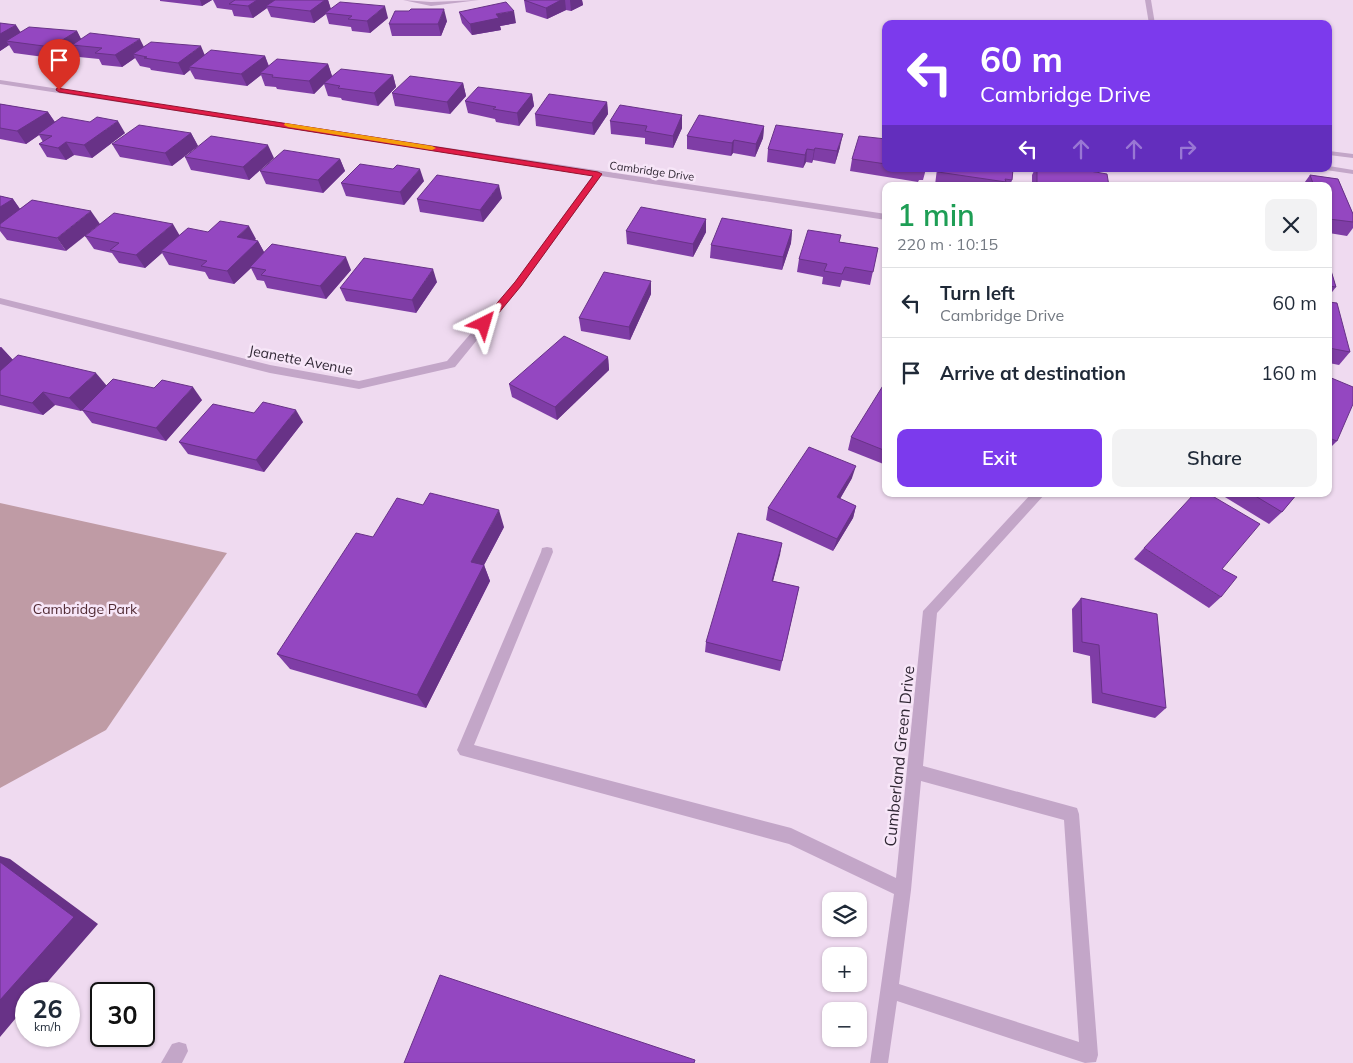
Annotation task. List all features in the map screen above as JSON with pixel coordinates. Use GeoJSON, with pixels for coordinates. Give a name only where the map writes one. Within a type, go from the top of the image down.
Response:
{"type":"FeatureCollection","features":[{"type":"Feature","properties":{"kind":"street"},"geometry":{"type":"LineString","coordinates":[[406,0],[431,4],[476,0]]}},
{"type":"Feature","properties":{"kind":"street"},"geometry":{"type":"LineString","coordinates":[[1148,0],[1151,20]]}},
{"type":"Feature","properties":{"kind":"street","name":"Cambridge Drive"},"geometry":{"type":"LineString","coordinates":[[0,82],[882,216]]}},
{"type":"Feature","properties":{"kind":"street"},"geometry":{"type":"LineString","coordinates":[[1332,153],[1353,156]]}},
{"type":"Feature","properties":{"kind":"street"},"geometry":{"type":"LineString","coordinates":[[1332,168],[1353,172]]}},
{"type":"Feature","properties":{"kind":"street","name":"Jeanette Avenue"},"geometry":{"type":"LineString","coordinates":[[0,300],[270,370],[359,385],[451,364],[518,284],[598,174]]}},
{"type":"Feature","properties":{"kind":"street","name":"Cumberland Green Drive"},"geometry":{"type":"LineString","coordinates":[[879,1063],[903,890],[930,611],[1036,497]]}},
{"type":"Feature","properties":{"kind":"street"},"geometry":{"type":"LineString","coordinates":[[547,552],[465,750],[791,836],[903,890]]}},
{"type":"Feature","properties":{"kind":"street"},"geometry":{"type":"LineString","coordinates":[[889,990],[1089,1055],[1071,814],[915,772]]}},
{"type":"Feature","properties":{"kind":"green space","name":"Cambridge Park"},"geometry":{"type":"Polygon","coordinates":[[[0,503],[227,553],[106,730],[0,788],[0,503]]]}},
{"type":"Feature","properties":{"kind":"building"},"geometry":{"type":"Polygon","coordinates":[[[235,0],[257,0],[248,6],[229,4],[235,0]]]}},
{"type":"Feature","properties":{"kind":"building"},"geometry":{"type":"Polygon","coordinates":[[[275,0],[325,0],[310,11],[266,6],[275,0]]]}},
{"type":"Feature","properties":{"kind":"building"},"geometry":{"type":"Polygon","coordinates":[[[524,0],[561,0],[546,8],[524,0]]]}},
{"type":"Feature","properties":{"kind":"building"},"geometry":{"type":"Polygon","coordinates":[[[340,2],[385,6],[367,21],[348,19],[352,16],[325,13],[340,2]]]}},
{"type":"Feature","properties":{"kind":"building"},"geometry":{"type":"Polygon","coordinates":[[[506,2],[514,11],[496,14],[499,18],[470,24],[459,12],[506,2]]]}},
{"type":"Feature","properties":{"kind":"building"},"geometry":{"type":"Polygon","coordinates":[[[411,9],[444,9],[438,24],[389,24],[395,11],[409,11],[411,9]]]}},
{"type":"Feature","properties":{"kind":"building"},"geometry":{"type":"Polygon","coordinates":[[[0,23],[16,25],[0,34],[0,23]]]}},
{"type":"Feature","properties":{"kind":"building"},"geometry":{"type":"Polygon","coordinates":[[[29,27],[77,31],[51,47],[6,41],[29,27]]]}},
{"type":"Feature","properties":{"kind":"building"},"geometry":{"type":"Polygon","coordinates":[[[90,33],[140,39],[115,55],[95,53],[102,48],[72,45],[90,33]]]}},
{"type":"Feature","properties":{"kind":"building"},"geometry":{"type":"Polygon","coordinates":[[[151,42],[201,46],[178,63],[144,58],[147,57],[133,54],[151,42]]]}},
{"type":"Feature","properties":{"kind":"building"},"geometry":{"type":"Polygon","coordinates":[[[211,50],[265,56],[241,74],[189,67],[211,50]]]}},
{"type":"Feature","properties":{"kind":"building"},"geometry":{"type":"Polygon","coordinates":[[[277,59],[328,64],[309,81],[272,77],[273,75],[260,73],[277,59]]]}},
{"type":"Feature","properties":{"kind":"building"},"geometry":{"type":"Polygon","coordinates":[[[341,69],[393,75],[374,93],[338,88],[340,86],[324,83],[341,69]]]}},
{"type":"Feature","properties":{"kind":"building"},"geometry":{"type":"Polygon","coordinates":[[[410,76],[463,83],[447,102],[392,93],[410,76]]]}},
{"type":"Feature","properties":{"kind":"building"},"geometry":{"type":"Polygon","coordinates":[[[478,87],[532,94],[517,113],[465,101],[478,87]]]}},
{"type":"Feature","properties":{"kind":"building"},"geometry":{"type":"Polygon","coordinates":[[[549,94],[607,102],[592,123],[535,114],[549,94]]]}},
{"type":"Feature","properties":{"kind":"building"},"geometry":{"type":"Polygon","coordinates":[[[0,104],[48,112],[17,131],[0,128],[0,104]]]}},
{"type":"Feature","properties":{"kind":"building"},"geometry":{"type":"Polygon","coordinates":[[[620,105],[682,115],[673,136],[645,131],[647,126],[610,121],[620,105]]]}},
{"type":"Feature","properties":{"kind":"building"},"geometry":{"type":"Polygon","coordinates":[[[699,115],[764,126],[756,144],[734,140],[732,143],[687,136],[699,115]]]}},
{"type":"Feature","properties":{"kind":"building"},"geometry":{"type":"Polygon","coordinates":[[[62,117],[90,122],[97,117],[118,121],[84,145],[66,142],[58,148],[39,144],[52,136],[38,134],[62,117]]]}},
{"type":"Feature","properties":{"kind":"building"},"geometry":{"type":"Polygon","coordinates":[[[139,125],[191,133],[165,153],[112,144],[139,125]]]}},
{"type":"Feature","properties":{"kind":"building"},"geometry":{"type":"Polygon","coordinates":[[[776,125],[843,134],[837,151],[815,148],[814,150],[807,149],[805,155],[768,149],[776,125]]]}},
{"type":"Feature","properties":{"kind":"building"},"geometry":{"type":"Polygon","coordinates":[[[211,136],[268,145],[243,167],[185,157],[211,136]]]}},
{"type":"Feature","properties":{"kind":"building"},"geometry":{"type":"Polygon","coordinates":[[[859,136],[882,139],[882,163],[852,159],[859,136]]]}},
{"type":"Feature","properties":{"kind":"building"},"geometry":{"type":"Polygon","coordinates":[[[284,150],[340,159],[318,180],[260,171],[284,150]]]}},
{"type":"Feature","properties":{"kind":"building"},"geometry":{"type":"Polygon","coordinates":[[[360,164],[393,169],[397,165],[420,169],[400,192],[341,183],[360,164]]]}},
{"type":"Feature","properties":{"kind":"building"},"geometry":{"type":"Polygon","coordinates":[[[938,172],[1013,172],[1012,180],[1005,179],[1006,182],[938,172]]]}},
{"type":"Feature","properties":{"kind":"building"},"geometry":{"type":"Polygon","coordinates":[[[1037,172],[1095,172],[1107,174],[1108,182],[1037,182],[1037,172]]]}},
{"type":"Feature","properties":{"kind":"building"},"geometry":{"type":"Polygon","coordinates":[[[437,175],[499,185],[480,210],[417,199],[437,175]]]}},
{"type":"Feature","properties":{"kind":"building"},"geometry":{"type":"Polygon","coordinates":[[[1310,175],[1338,179],[1353,214],[1353,222],[1332,219],[1332,182],[1313,182],[1310,175]]]}},
{"type":"Feature","properties":{"kind":"building"},"geometry":{"type":"Polygon","coordinates":[[[0,196],[13,199],[0,207],[0,196]]]}},
{"type":"Feature","properties":{"kind":"building"},"geometry":{"type":"Polygon","coordinates":[[[32,200],[91,211],[57,238],[0,227],[0,224],[32,200]]]}},
{"type":"Feature","properties":{"kind":"building"},"geometry":{"type":"Polygon","coordinates":[[[641,207],[706,219],[693,244],[626,231],[641,207]]]}},
{"type":"Feature","properties":{"kind":"building"},"geometry":{"type":"Polygon","coordinates":[[[114,213],[173,224],[136,255],[110,250],[119,243],[85,236],[114,213]]]}},
{"type":"Feature","properties":{"kind":"building"},"geometry":{"type":"Polygon","coordinates":[[[722,218],[792,230],[783,257],[711,245],[722,218]]]}},
{"type":"Feature","properties":{"kind":"building"},"geometry":{"type":"Polygon","coordinates":[[[220,221],[249,226],[237,237],[258,241],[227,271],[201,266],[207,261],[161,251],[188,228],[208,232],[220,221]]]}},
{"type":"Feature","properties":{"kind":"building"},"geometry":{"type":"Polygon","coordinates":[[[808,230],[841,235],[839,242],[878,248],[873,272],[845,267],[842,274],[824,271],[827,264],[799,259],[808,230]]]}},
{"type":"Feature","properties":{"kind":"building"},"geometry":{"type":"Polygon","coordinates":[[[272,244],[346,257],[320,286],[261,275],[266,270],[250,267],[272,244]]]}},
{"type":"Feature","properties":{"kind":"building"},"geometry":{"type":"Polygon","coordinates":[[[364,258],[433,269],[412,300],[340,288],[364,258]]]}},
{"type":"Feature","properties":{"kind":"building"},"geometry":{"type":"Polygon","coordinates":[[[604,272],[651,281],[629,327],[579,318],[604,272]]]}},
{"type":"Feature","properties":{"kind":"building"},"geometry":{"type":"Polygon","coordinates":[[[1332,274],[1336,287],[1332,286],[1332,274]]]}},
{"type":"Feature","properties":{"kind":"building"},"geometry":{"type":"Polygon","coordinates":[[[1332,302],[1337,303],[1350,352],[1332,349],[1332,302]]]}},
{"type":"Feature","properties":{"kind":"building"},"geometry":{"type":"Polygon","coordinates":[[[564,336],[608,357],[555,407],[509,384],[564,336]]]}},
{"type":"Feature","properties":{"kind":"building"},"geometry":{"type":"Polygon","coordinates":[[[18,355],[96,373],[69,398],[43,392],[32,403],[0,395],[0,371],[18,355]]]}},
{"type":"Feature","properties":{"kind":"building"},"geometry":{"type":"Polygon","coordinates":[[[1332,378],[1353,387],[1353,404],[1337,441],[1332,439],[1332,378]]]}},
{"type":"Feature","properties":{"kind":"building"},"geometry":{"type":"Polygon","coordinates":[[[113,379],[154,388],[162,380],[193,387],[156,428],[82,410],[113,379]]]}},
{"type":"Feature","properties":{"kind":"building"},"geometry":{"type":"Polygon","coordinates":[[[882,387],[882,449],[851,437],[882,387]]]}},
{"type":"Feature","properties":{"kind":"building"},"geometry":{"type":"Polygon","coordinates":[[[263,402],[296,410],[256,460],[179,442],[213,404],[254,413],[263,402]]]}},
{"type":"Feature","properties":{"kind":"building"},"geometry":{"type":"Polygon","coordinates":[[[809,447],[856,466],[837,497],[856,506],[837,539],[768,508],[809,447]]]}},
{"type":"Feature","properties":{"kind":"building"},"geometry":{"type":"Polygon","coordinates":[[[430,493],[499,510],[471,562],[484,565],[417,695],[277,654],[356,533],[373,537],[397,498],[423,505],[430,493]]]}},
{"type":"Feature","properties":{"kind":"building"},"geometry":{"type":"Polygon","coordinates":[[[1191,497],[1214,497],[1260,524],[1222,569],[1237,577],[1221,597],[1144,548],[1191,497]]]}},
{"type":"Feature","properties":{"kind":"building"},"geometry":{"type":"Polygon","coordinates":[[[1257,497],[1294,497],[1282,512],[1257,497]]]}},
{"type":"Feature","properties":{"kind":"building"},"geometry":{"type":"Polygon","coordinates":[[[738,533],[782,543],[772,581],[799,587],[782,661],[706,642],[738,533]]]}},
{"type":"Feature","properties":{"kind":"building"},"geometry":{"type":"Polygon","coordinates":[[[1081,598],[1157,614],[1166,708],[1102,693],[1099,645],[1082,642],[1081,598]]]}},
{"type":"Feature","properties":{"kind":"building"},"geometry":{"type":"Polygon","coordinates":[[[0,862],[74,917],[0,1000],[0,862]]]}},
{"type":"Feature","properties":{"kind":"building"},"geometry":{"type":"Polygon","coordinates":[[[440,975],[695,1060],[694,1063],[404,1063],[440,975]]]}},
{"type":"Feature","properties":{"kind":"slow traffic"},"geometry":{"type":"LineString","coordinates":[[288,125],[432,148]]}},
{"type":"Feature","properties":{"kind":"route"},"geometry":{"type":"LineString","coordinates":[[59,90],[598,174],[518,284],[484,324]]}}]}
